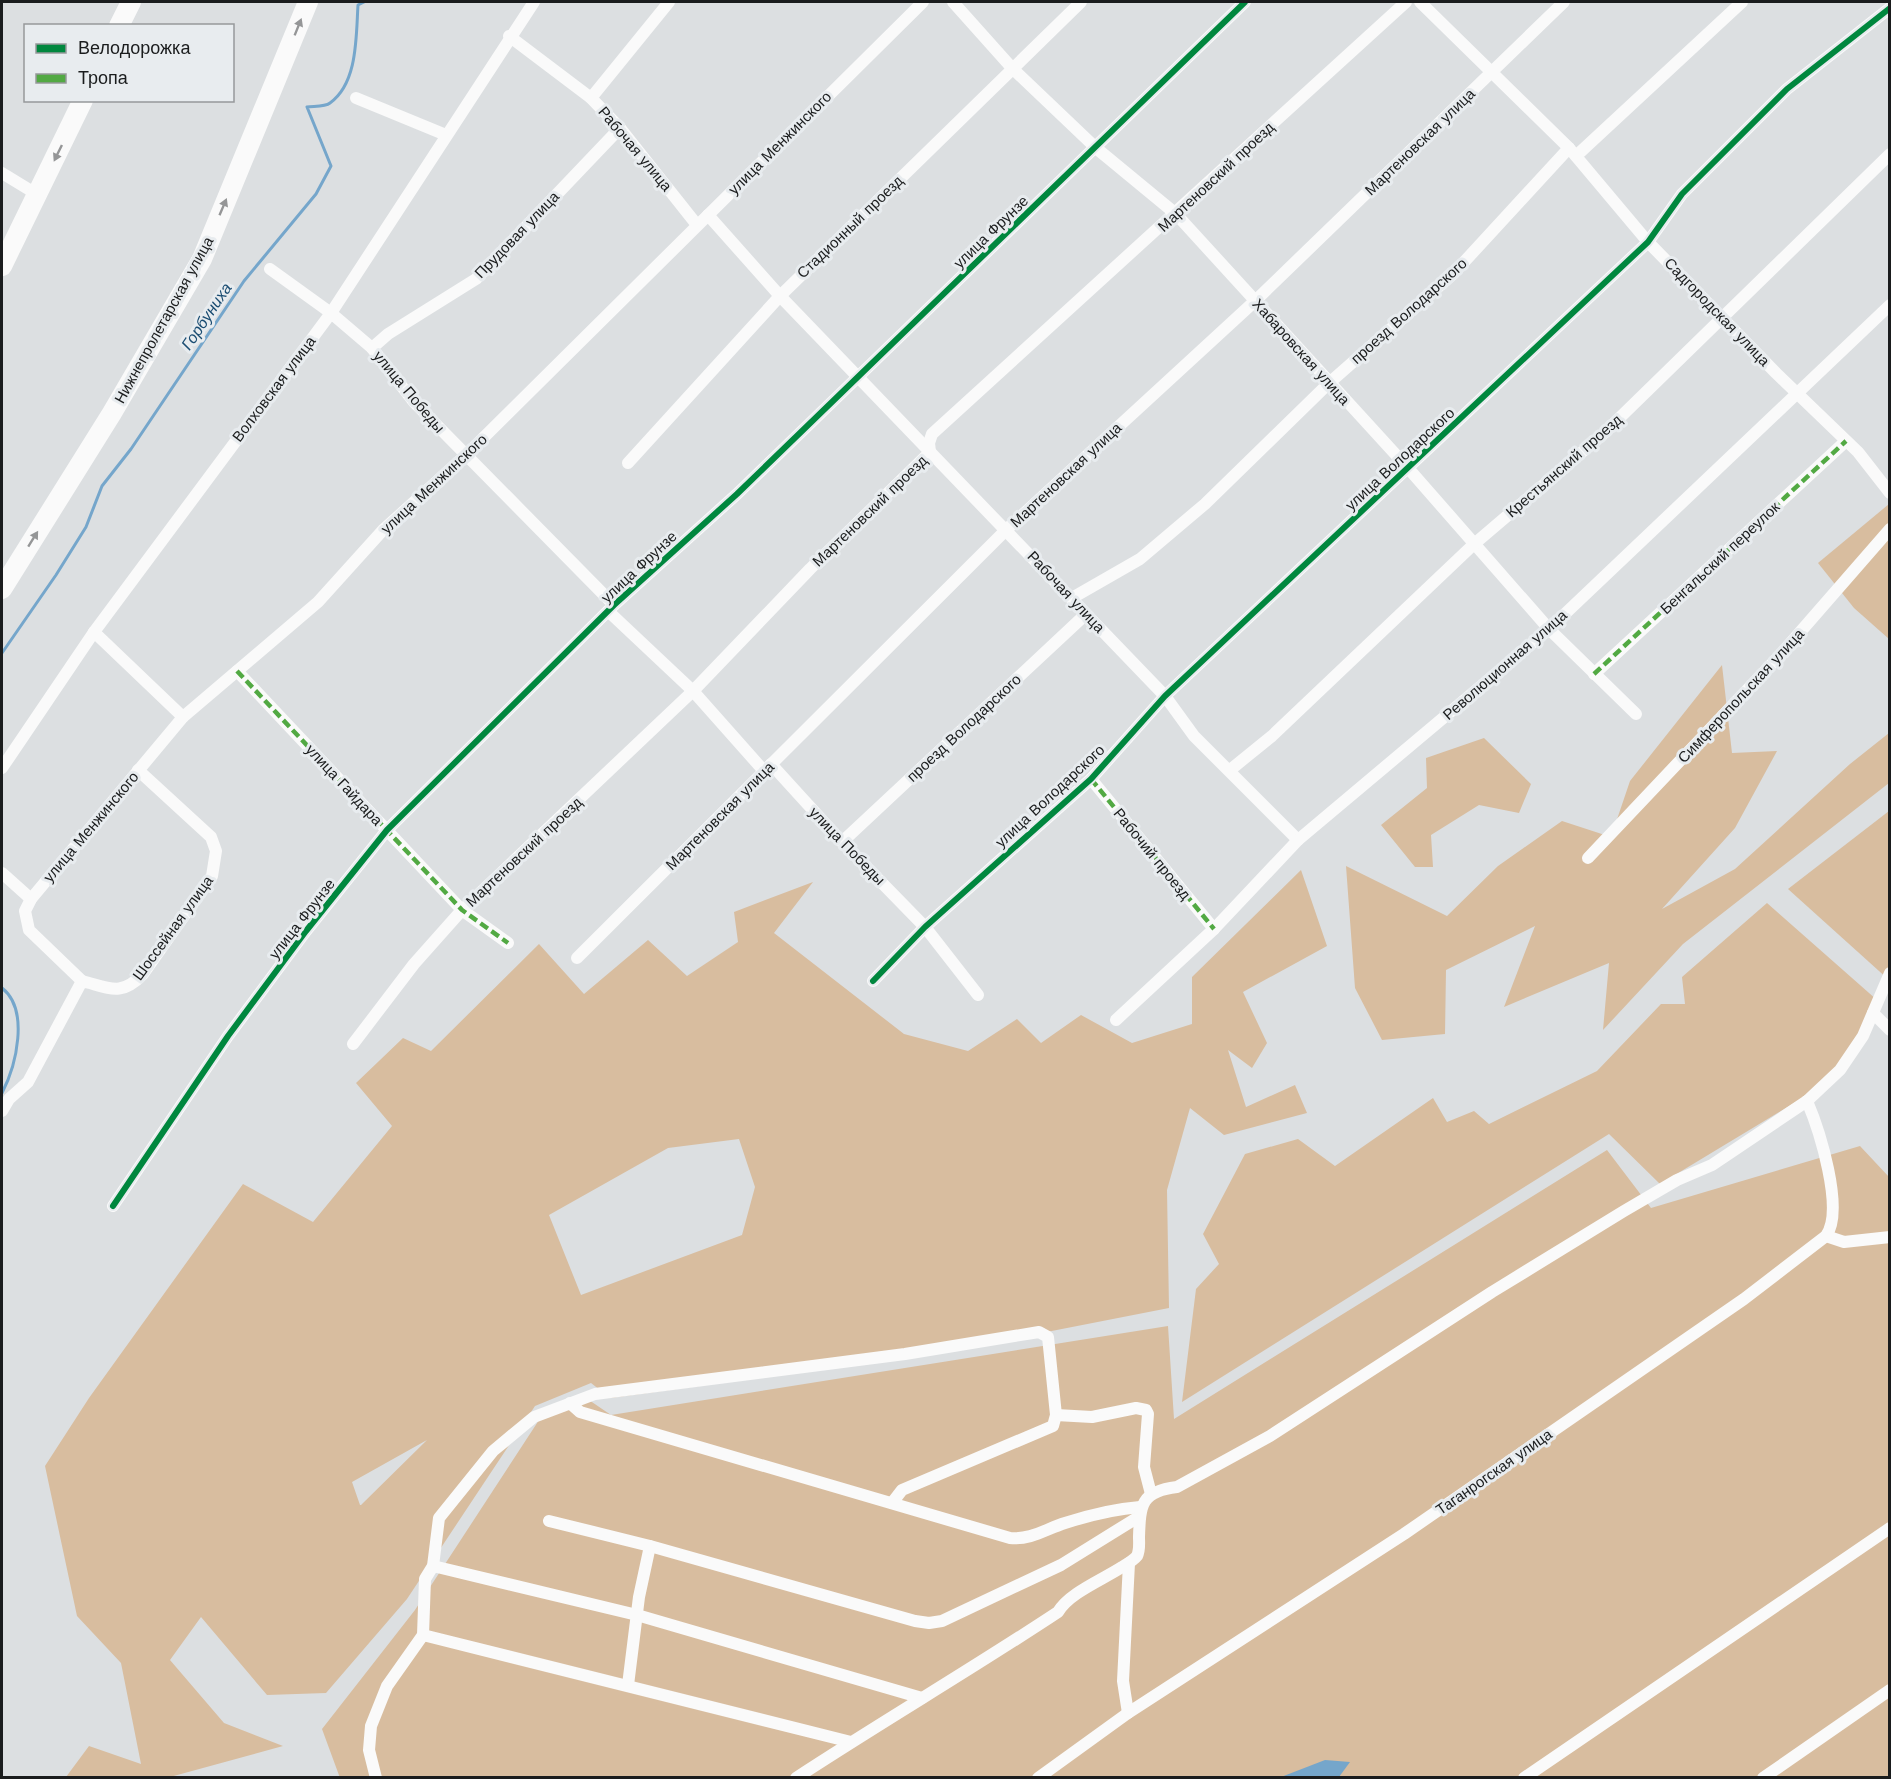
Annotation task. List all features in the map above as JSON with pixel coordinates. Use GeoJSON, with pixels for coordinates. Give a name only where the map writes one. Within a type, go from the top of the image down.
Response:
{"type":"FeatureCollection","features":[{"type":"Feature","properties":{"kind":"main road"},"geometry":{"type":"LineString","coordinates":[[121,24],[131,2]]}},
{"type":"Feature","properties":{"kind":"main road","name":"Нижнепролетарская улица"},"geometry":{"type":"LineString","coordinates":[[2,589],[112,413],[202,258],[308,2]]}},
{"type":"Feature","properties":{"kind":"main road"},"geometry":{"type":"LineString","coordinates":[[2,267],[82,102]]}},
{"type":"Feature","properties":{"kind":"street","name":"Волховская улица"},"geometry":{"type":"LineString","coordinates":[[2,768],[94,632],[332,313],[509,36],[534,2]]}},
{"type":"Feature","properties":{"kind":"street"},"geometry":{"type":"LineString","coordinates":[[591,98],[669,2]]}},
{"type":"Feature","properties":{"kind":"street","name":"улица Менжинского"},"geometry":{"type":"LineString","coordinates":[[31,899],[183,717],[318,602],[382,530],[465,456],[923,2]]}},
{"type":"Feature","properties":{"kind":"street","name":"Хабаровская улица"},"geometry":{"type":"LineString","coordinates":[[953,2],[1012,68],[1096,148],[1176,214],[1328,384],[1408,468],[1473,545],[1549,629],[1636,714]]}},
{"type":"Feature","properties":{"kind":"street","name":"Стадионный проезд"},"geometry":{"type":"LineString","coordinates":[[628,463],[780,296],[1082,2]]}},
{"type":"Feature","properties":{"kind":"street","name":"улица Фрунзе"},"geometry":{"type":"LineString","coordinates":[[114,1206],[228,1036],[306,931],[387,830],[611,608],[737,494],[1245,2]]}},
{"type":"Feature","properties":{"kind":"street","name":"Мартеновский проезд"},"geometry":{"type":"LineString","coordinates":[[353,1044],[414,964],[462,910],[693,691],[810,569],[930,452],[929,443],[932,434],[1406,2]]}},
{"type":"Feature","properties":{"kind":"street","name":"Садгородская улица"},"geometry":{"type":"LineString","coordinates":[[1420,2],[1493,71],[1573,152],[1648,242],[1846,441],[1890,493]]}},
{"type":"Feature","properties":{"kind":"street","name":"Мартеновская улица"},"geometry":{"type":"LineString","coordinates":[[577,958],[1006,530],[1255,301],[1564,2]]}},
{"type":"Feature","properties":{"kind":"street","name":"проезд Володарского"},"geometry":{"type":"LineString","coordinates":[[1072,598],[1140,559],[1205,504],[1328,384],[1453,274],[1573,152],[1742,2]]}},
{"type":"Feature","properties":{"kind":"street","name":"улица Володарского"},"geometry":{"type":"LineString","coordinates":[[873,981],[925,927],[1090,779],[1165,696],[1648,242],[1682,194],[1787,89],[1890,8]]}},
{"type":"Feature","properties":{"kind":"street","name":"Рабочая улица"},"geometry":{"type":"LineString","coordinates":[[509,36],[591,98],[620,128],[697,225]]}},
{"type":"Feature","properties":{"kind":"street"},"geometry":{"type":"LineString","coordinates":[[356,98],[446,135]]}},
{"type":"Feature","properties":{"kind":"street","name":"Прудовая улица"},"geometry":{"type":"LineString","coordinates":[[372,348],[388,334],[476,279],[620,128]]}},
{"type":"Feature","properties":{"kind":"street","name":"Крестьянский проезд"},"geometry":{"type":"LineString","coordinates":[[1230,770],[1272,736],[1473,545],[1602,435],[1890,154]]}},
{"type":"Feature","properties":{"kind":"street"},"geometry":{"type":"LineString","coordinates":[[2,173],[38,195]]}},
{"type":"Feature","properties":{"kind":"street","name":"Рабочая улица"},"geometry":{"type":"LineString","coordinates":[[708,215],[856,377],[1165,696],[1194,736],[1298,840]]}},
{"type":"Feature","properties":{"kind":"street","name":"улица Победы"},"geometry":{"type":"LineString","coordinates":[[270,269],[332,313],[372,348],[414,402],[465,456],[925,927],[978,995]]}},
{"type":"Feature","properties":{"kind":"street","name":"Революционная улица"},"geometry":{"type":"LineString","coordinates":[[1116,1020],[1214,929],[1298,840],[1549,629],[1890,305]]}},
{"type":"Feature","properties":{"kind":"street","name":"Бенгальский переулок"},"geometry":{"type":"LineString","coordinates":[[1594,674],[1846,441]]}},
{"type":"Feature","properties":{"kind":"street","name":"Симферопольская улица"},"geometry":{"type":"LineString","coordinates":[[1588,858],[1781,654],[1890,530]]}},
{"type":"Feature","properties":{"kind":"street","name":"проезд Володарского"},"geometry":{"type":"LineString","coordinates":[[842,842],[1086,614]]}},
{"type":"Feature","properties":{"kind":"street"},"geometry":{"type":"LineString","coordinates":[[94,632],[183,717]]}},
{"type":"Feature","properties":{"kind":"street","name":"улица Гайдара"},"geometry":{"type":"LineString","coordinates":[[237,671],[462,910],[508,943]]}},
{"type":"Feature","properties":{"kind":"street","name":"Шоссейная улица"},"geometry":{"type":"LineString","coordinates":[[82,981],[121,991],[132,986],[143,974],[212,876],[214,869],[216,851],[211,837],[138,770]]}},
{"type":"Feature","properties":{"kind":"street","name":"Рабочий проезд"},"geometry":{"type":"LineString","coordinates":[[1090,779],[1214,929]]}},
{"type":"Feature","properties":{"kind":"street"},"geometry":{"type":"LineString","coordinates":[[2,873],[31,899],[25,911],[29,930],[82,981],[28,1082],[5,1097],[2,1111]]}},
{"type":"Feature","properties":{"kind":"street"},"geometry":{"type":"LineString","coordinates":[[549,1521],[650,1546],[915,1621],[929,1623],[942,1621],[1061,1565],[1140,1512],[1151,1494],[1161,1489],[1177,1487],[1270,1436],[1492,1292],[1677,1180],[1712,1165],[1807,1101],[1840,1070],[1863,1036],[1890,973]]}},
{"type":"Feature","properties":{"kind":"street"},"geometry":{"type":"LineString","coordinates":[[1873,1013],[1890,1030]]}},
{"type":"Feature","properties":{"kind":"street"},"geometry":{"type":"LineString","coordinates":[[1807,1101],[1818,1128],[1830,1187],[1832,1228],[1826,1236],[1844,1242],[1890,1237]]}},
{"type":"Feature","properties":{"kind":"street","name":"Таганрогская улица"},"geometry":{"type":"LineString","coordinates":[[1038,1778],[1128,1713],[1423,1521],[1744,1299],[1826,1236]]}},
{"type":"Feature","properties":{"kind":"street"},"geometry":{"type":"LineString","coordinates":[[376,1778],[369,1750],[372,1726],[387,1686],[423,1635],[425,1579],[433,1566],[439,1518],[493,1451],[534,1417],[595,1394],[905,1354],[1039,1332],[1050,1341],[1056,1415],[1053,1426],[1044,1432],[902,1490],[892,1503]]}},
{"type":"Feature","properties":{"kind":"street"},"geometry":{"type":"LineString","coordinates":[[570,1403],[580,1412],[1020,1539],[1115,1509],[1140,1512]]}},
{"type":"Feature","properties":{"kind":"street"},"geometry":{"type":"LineString","coordinates":[[1056,1415],[1092,1417],[1136,1408],[1146,1410],[1148,1414],[1144,1467],[1151,1494]]}},
{"type":"Feature","properties":{"kind":"street"},"geometry":{"type":"LineString","coordinates":[[796,1778],[1058,1612],[1064,1601],[1076,1592],[1096,1584],[1129,1563],[1136,1557],[1139,1549],[1140,1512]]}},
{"type":"Feature","properties":{"kind":"street"},"geometry":{"type":"LineString","coordinates":[[1524,1778],[1890,1528]]}},
{"type":"Feature","properties":{"kind":"street"},"geometry":{"type":"LineString","coordinates":[[628,1685],[637,1615],[650,1546]]}},
{"type":"Feature","properties":{"kind":"street"},"geometry":{"type":"LineString","coordinates":[[1128,1713],[1123,1681],[1129,1563]]}},
{"type":"Feature","properties":{"kind":"street"},"geometry":{"type":"LineString","coordinates":[[433,1566],[637,1615],[922,1698]]}},
{"type":"Feature","properties":{"kind":"street"},"geometry":{"type":"LineString","coordinates":[[423,1635],[851,1742]]}},
{"type":"Feature","properties":{"kind":"street"},"geometry":{"type":"LineString","coordinates":[[1763,1778],[1890,1690]]}},
{"type":"Feature","properties":{"kind":"shaded area"},"geometry":{"type":"Polygon","coordinates":[[[1889,504],[1889,639],[1854,608],[1818,563],[1889,504]]]}},
{"type":"Feature","properties":{"kind":"shaded area"},"geometry":{"type":"Polygon","coordinates":[[[1722,665],[1732,753],[1777,751],[1735,828],[1662,909],[1735,869],[1850,764],[1889,733],[1889,783],[1683,944],[1603,1030],[1609,963],[1504,1007],[1535,926],[1446,970],[1445,1034],[1382,1040],[1355,988],[1346,866],[1447,916],[1498,866],[1562,821],[1611,837],[1630,781],[1722,665]]]}},
{"type":"Feature","properties":{"kind":"shaded area"},"geometry":{"type":"Polygon","coordinates":[[[1484,738],[1531,784],[1519,813],[1479,805],[1431,835],[1433,867],[1415,867],[1381,825],[1427,788],[1426,758],[1484,738]]]}},
{"type":"Feature","properties":{"kind":"shaded area"},"geometry":{"type":"Polygon","coordinates":[[[1889,811],[1889,980],[1788,889],[1889,811]]]}},
{"type":"Feature","properties":{"kind":"shaded area"},"geometry":{"type":"Polygon","coordinates":[[[1301,870],[1327,946],[1243,992],[1267,1043],[1252,1068],[1228,1050],[1246,1107],[1295,1085],[1307,1113],[1224,1135],[1190,1108],[1167,1190],[1169,1308],[930,1355],[610,1398],[591,1383],[535,1406],[407,1599],[326,1693],[267,1695],[201,1617],[170,1660],[224,1723],[283,1746],[170,1777],[66,1777],[89,1746],[141,1764],[121,1663],[77,1616],[45,1466],[89,1398],[243,1184],[313,1222],[392,1126],[356,1083],[403,1038],[431,1051],[539,944],[584,994],[648,940],[687,976],[738,942],[734,912],[813,882],[774,933],[904,1034],[968,1051],[1017,1019],[1041,1043],[1081,1015],[1132,1043],[1192,1024],[1192,977],[1301,870]],[[739,1139],[668,1148],[549,1215],[581,1295],[742,1235],[755,1187],[739,1139]],[[427,1440],[352,1482],[360,1505],[361,1505],[427,1440]]]}},
{"type":"Feature","properties":{"kind":"shaded area"},"geometry":{"type":"Polygon","coordinates":[[[1767,903],[1877,1000],[1865,1042],[1827,1083],[1660,1184],[1609,1134],[1182,1402],[1196,1289],[1219,1264],[1203,1234],[1245,1154],[1298,1139],[1335,1166],[1433,1098],[1447,1122],[1474,1111],[1489,1124],[1597,1071],[1661,1004],[1685,1004],[1682,977],[1767,903]]]}},
{"type":"Feature","properties":{"kind":"shaded area"},"geometry":{"type":"Polygon","coordinates":[[[1860,1146],[1889,1177],[1889,1777],[340,1778],[322,1729],[415,1610],[541,1417],[586,1398],[611,1415],[1168,1326],[1174,1419],[1607,1150],[1651,1208],[1860,1146]]]}},
{"type":"Feature","properties":{"kind":"water"},"geometry":{"type":"Polygon","coordinates":[[[1325,1760],[1350,1762],[1339,1777],[1281,1777],[1325,1760]]]}},
{"type":"Feature","properties":{"kind":"waterway","name":"Горбуниха"},"geometry":{"type":"LineString","coordinates":[[2,653],[86,527],[102,486],[131,449],[244,281],[316,194],[331,166],[307,107],[330,103],[346,84],[354,58],[358,5],[364,2]]}},
{"type":"Feature","properties":{"kind":"waterway","name":"Горбуниха"},"geometry":{"type":"LineString","coordinates":[[2,988],[11,998],[18,1024],[16,1054],[2,1093]]}},
{"type":"Feature","properties":{"kind":"marked path"},"geometry":{"type":"LineString","coordinates":[[1594,674],[1846,441]]}},
{"type":"Feature","properties":{"kind":"marked path"},"geometry":{"type":"LineString","coordinates":[[237,671],[462,910],[508,943]]}},
{"type":"Feature","properties":{"kind":"marked path"},"geometry":{"type":"LineString","coordinates":[[1091,779],[1214,929]]}},
{"type":"Feature","properties":{"kind":"cycle path"},"geometry":{"type":"LineString","coordinates":[[113,1206],[228,1036],[306,931],[387,830],[614,605],[737,494],[1245,2]]}},
{"type":"Feature","properties":{"kind":"cycle path"},"geometry":{"type":"LineString","coordinates":[[873,981],[925,927],[1091,779],[1165,696],[1648,242],[1682,194],[1787,89],[1890,8]]}}]}
